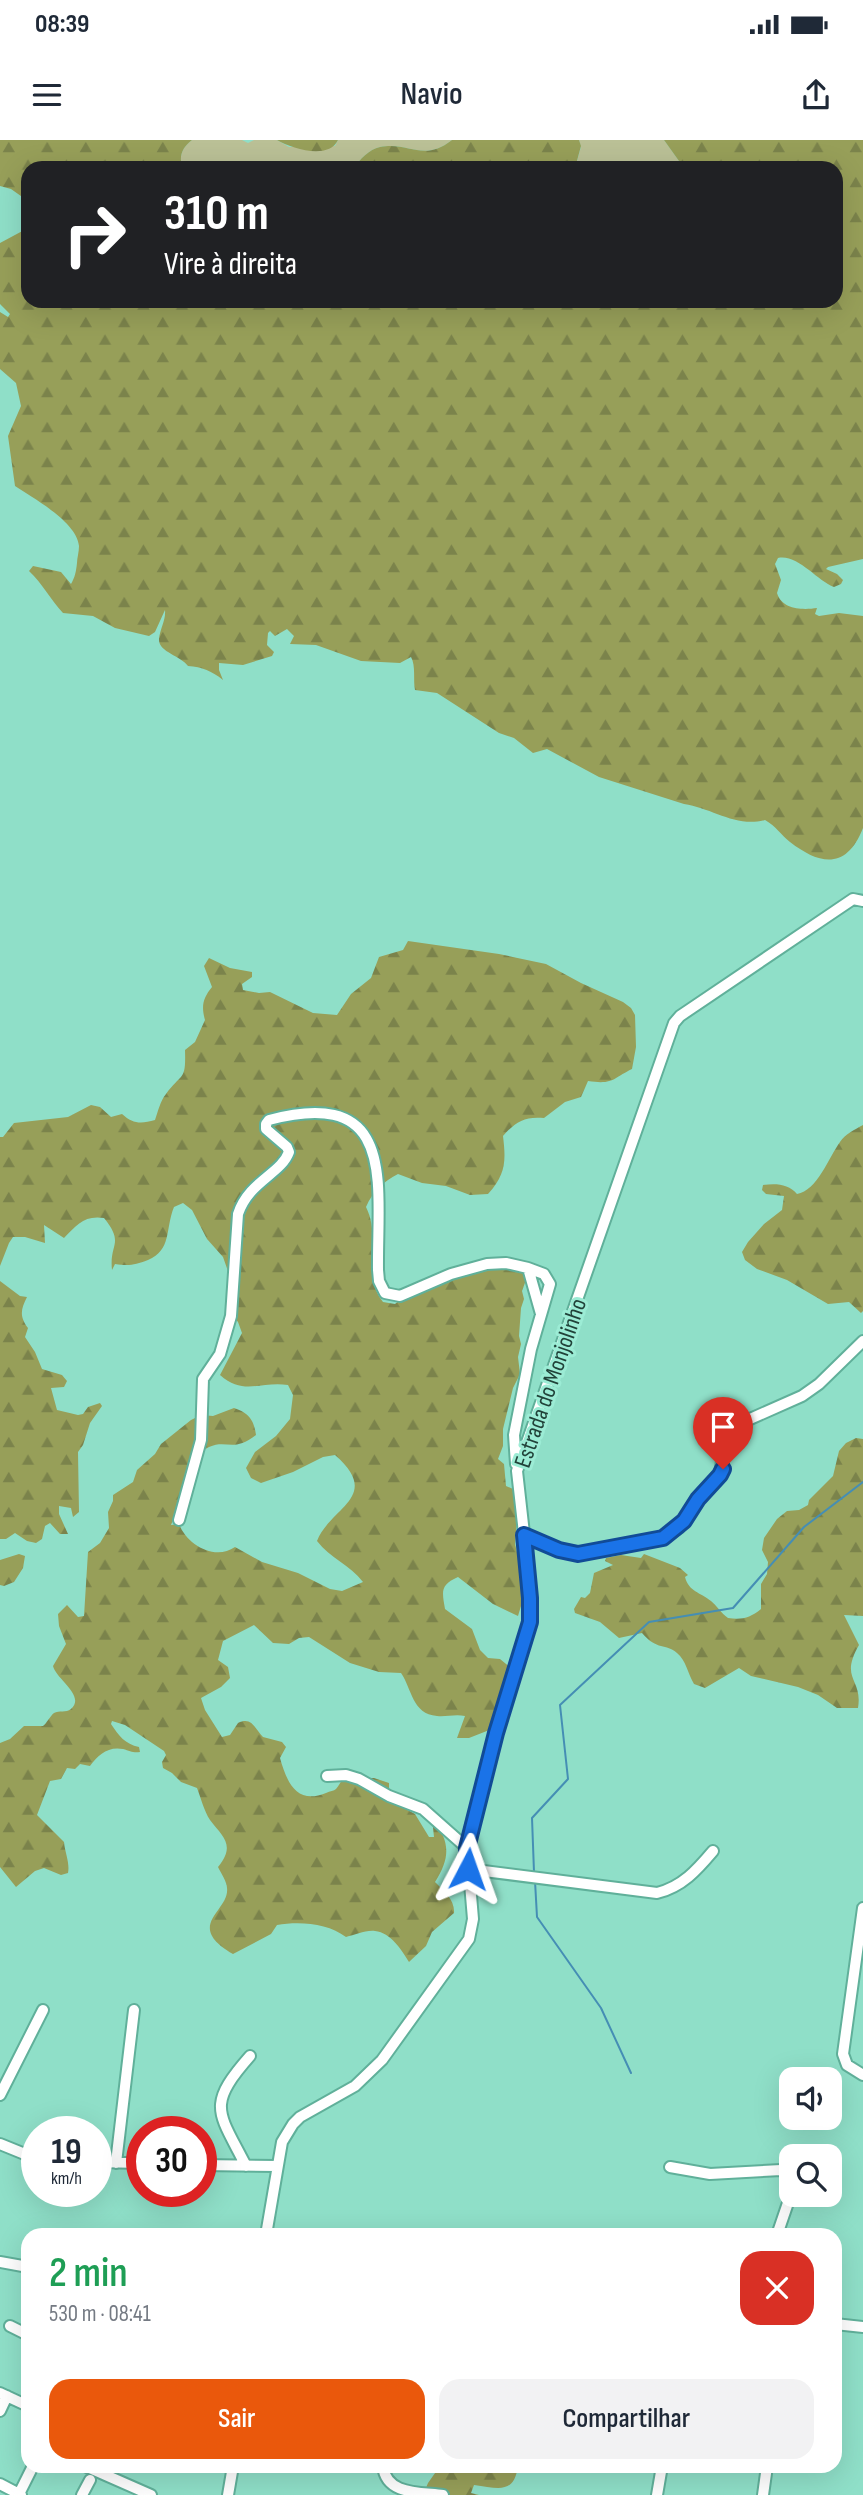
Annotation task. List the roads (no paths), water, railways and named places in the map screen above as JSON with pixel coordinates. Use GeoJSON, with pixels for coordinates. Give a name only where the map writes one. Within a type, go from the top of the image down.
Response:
{"type":"FeatureCollection","features":[{"type":"Feature","properties":{"kind":"street","name":"Estrada do Monjolinho"},"geometry":{"type":"LineString","coordinates":[[267,2228],[282,2142],[293,2124],[355,2086],[382,2060],[469,1939],[473,1919],[467,1848],[496,1733],[530,1622],[517,1471],[674,1023],[680,1016],[853,899],[863,901]]}},
{"type":"Feature","properties":{"kind":"street"},"geometry":{"type":"LineString","coordinates":[[179,1520],[201,1440],[203,1379],[220,1353],[231,1316],[236,1274],[237,1227],[242,1203],[258,1183],[288,1157],[289,1152],[281,1140],[266,1129],[266,1124],[269,1121],[316,1114],[331,1115],[353,1123],[371,1146],[376,1172],[379,1281],[385,1293],[400,1296],[451,1275],[487,1264],[506,1263],[528,1268],[544,1274],[550,1284],[531,1349],[514,1435],[517,1471]]}},
{"type":"Feature","properties":{"kind":"street"},"geometry":{"type":"LineString","coordinates":[[528,1268],[541,1314]]}},
{"type":"Feature","properties":{"kind":"street"},"geometry":{"type":"LineString","coordinates":[[524,1535],[559,1550],[578,1554],[663,1538],[671,1534],[720,1475],[725,1439],[730,1431],[741,1423],[802,1396],[819,1384],[863,1341]]}},
{"type":"Feature","properties":{"kind":"street"},"geometry":{"type":"LineString","coordinates":[[327,1776],[346,1775],[359,1779],[388,1796],[424,1809],[467,1848]]}},
{"type":"Feature","properties":{"kind":"street"},"geometry":{"type":"LineString","coordinates":[[468,1869],[657,1893],[669,1890],[689,1878],[713,1851]]}},
{"type":"Feature","properties":{"kind":"street"},"geometry":{"type":"LineString","coordinates":[[863,1908],[843,2054],[847,2065],[863,2075]]}},
{"type":"Feature","properties":{"kind":"street"},"geometry":{"type":"LineString","coordinates":[[0,2095],[43,2010]]}},
{"type":"Feature","properties":{"kind":"street"},"geometry":{"type":"LineString","coordinates":[[116,2163],[134,2010]]}},
{"type":"Feature","properties":{"kind":"street"},"geometry":{"type":"LineString","coordinates":[[246,2166],[224,2120],[220,2104],[225,2086],[250,2056]]}},
{"type":"Feature","properties":{"kind":"street"},"geometry":{"type":"LineString","coordinates":[[0,2144],[21,2153]]}},
{"type":"Feature","properties":{"kind":"street"},"geometry":{"type":"LineString","coordinates":[[112,2163],[126,2163]]}},
{"type":"Feature","properties":{"kind":"street"},"geometry":{"type":"LineString","coordinates":[[217,2165],[277,2166]]}},
{"type":"Feature","properties":{"kind":"street"},"geometry":{"type":"LineString","coordinates":[[670,2167],[710,2174],[779,2170]]}},
{"type":"Feature","properties":{"kind":"street"},"geometry":{"type":"LineString","coordinates":[[780,2228],[787,2207]]}},
{"type":"Feature","properties":{"kind":"street"},"geometry":{"type":"LineString","coordinates":[[0,2262],[21,2266]]}},
{"type":"Feature","properties":{"kind":"street"},"geometry":{"type":"LineString","coordinates":[[842,2325],[863,2327]]}},
{"type":"Feature","properties":{"kind":"street"},"geometry":{"type":"LineString","coordinates":[[10,2326],[21,2332]]}},
{"type":"Feature","properties":{"kind":"street"},"geometry":{"type":"LineString","coordinates":[[0,2411],[4,2395],[21,2403]]}},
{"type":"Feature","properties":{"kind":"street"},"geometry":{"type":"LineString","coordinates":[[0,2484],[20,2494],[30,2473]]}},
{"type":"Feature","properties":{"kind":"street"},"geometry":{"type":"LineString","coordinates":[[101,2473],[151,2495]]}},
{"type":"Feature","properties":{"kind":"street"},"geometry":{"type":"LineString","coordinates":[[228,2495],[232,2473]]}},
{"type":"Feature","properties":{"kind":"street"},"geometry":{"type":"LineString","coordinates":[[385,2473],[390,2486],[398,2490],[443,2495]]}},
{"type":"Feature","properties":{"kind":"street"},"geometry":{"type":"LineString","coordinates":[[657,2495],[661,2473]]}},
{"type":"Feature","properties":{"kind":"street"},"geometry":{"type":"LineString","coordinates":[[763,2495],[767,2473]]}},
{"type":"Feature","properties":{"kind":"street"},"geometry":{"type":"LineString","coordinates":[[82,2495],[90,2480]]}},
{"type":"Feature","properties":{"kind":"waterway"},"geometry":{"type":"LineString","coordinates":[[534,1872],[532,1818],[568,1779],[560,1705],[649,1622],[733,1608],[804,1527],[863,1482]]}},
{"type":"Feature","properties":{"kind":"waterway"},"geometry":{"type":"LineString","coordinates":[[535,1881],[537,1917],[601,2008],[631,2073]]}}]}
